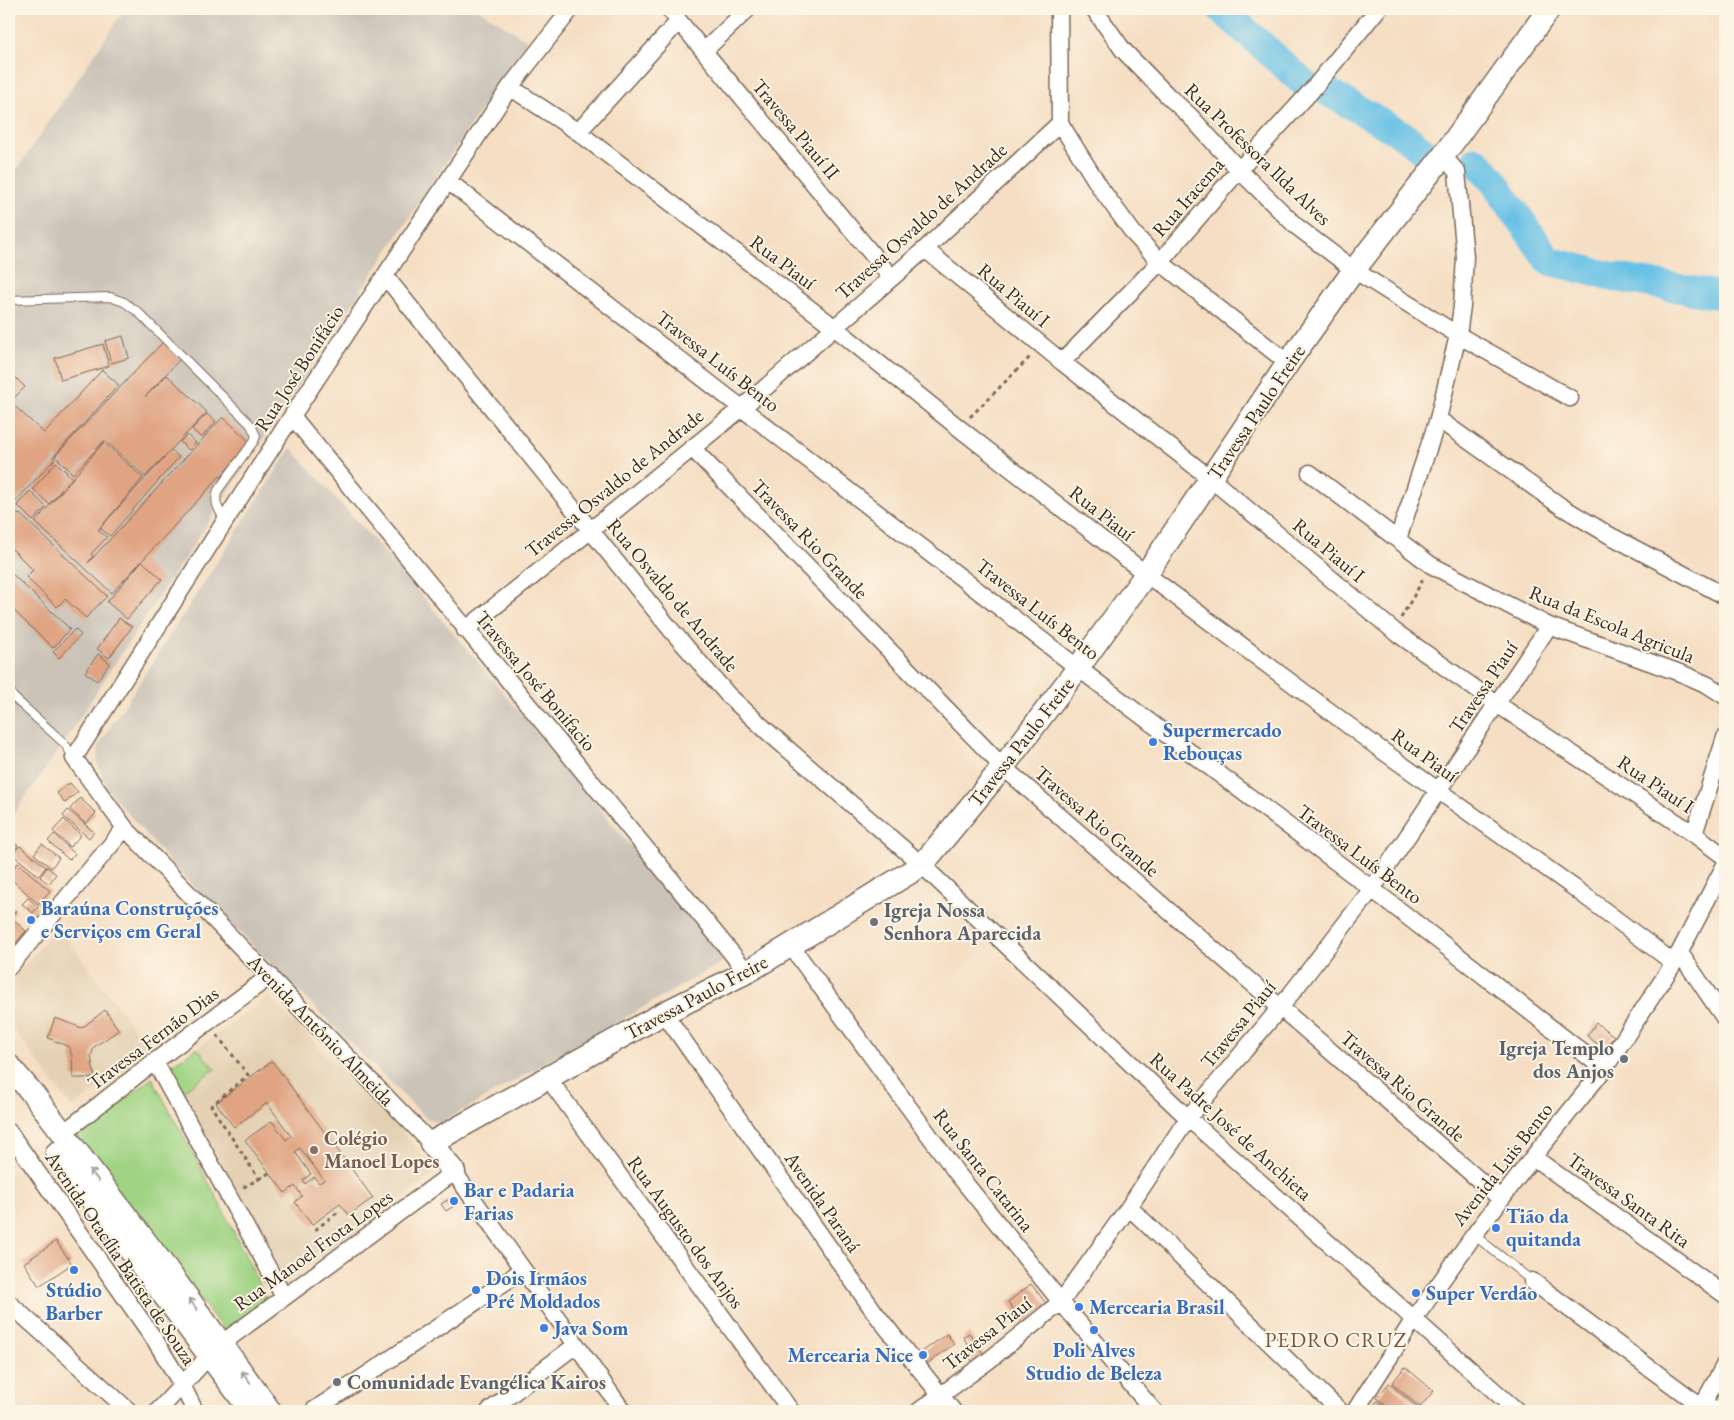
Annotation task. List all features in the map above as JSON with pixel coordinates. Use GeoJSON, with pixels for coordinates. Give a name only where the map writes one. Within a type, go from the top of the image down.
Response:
{"type":"FeatureCollection","features":[{"type":"Feature","properties":{"kind":"street","name":"Rua José Bonifácio"},"geometry":{"type":"LineString","coordinates":[[74,758],[292,416],[510,87],[571,9]]}},
{"type":"Feature","properties":{"kind":"street"},"geometry":{"type":"LineString","coordinates":[[704,51],[748,9]]}},
{"type":"Feature","properties":{"kind":"street"},"geometry":{"type":"LineString","coordinates":[[1059,9],[1060,123],[1101,190],[1134,234],[1160,262],[1288,363]]}},
{"type":"Feature","properties":{"kind":"street","name":"Rua Professora Ilda Alves"},"geometry":{"type":"LineString","coordinates":[[1094,9],[1123,50],[1190,116],[1296,226],[1354,270],[1458,335],[1570,398]]}},
{"type":"Feature","properties":{"kind":"street","name":"Rua Iracema"},"geometry":{"type":"LineString","coordinates":[[1062,362],[1160,262],[1312,90],[1378,9]]}},
{"type":"Feature","properties":{"kind":"street","name":"Travessa Paulo Freire"},"geometry":{"type":"LineString","coordinates":[[431,1143],[664,1014],[747,972],[922,865],[1003,767],[1078,668],[1146,574],[1288,363],[1354,270],[1443,156],[1549,9]]}},
{"type":"Feature","properties":{"kind":"street"},"geometry":{"type":"LineString","coordinates":[[578,132],[674,15]]}},
{"type":"Feature","properties":{"kind":"street","name":"Travessa Piauí II"},"geometry":{"type":"LineString","coordinates":[[674,15],[891,277]]}},
{"type":"Feature","properties":{"kind":"street","name":"Rua Piauí"},"geometry":{"type":"LineString","coordinates":[[510,87],[578,132],[834,327],[1146,574],[1438,791],[1677,958],[1725,1019]]}},
{"type":"Feature","properties":{"kind":"street","name":"Travessa Osvaldo de Andrade"},"geometry":{"type":"LineString","coordinates":[[465,630],[743,407],[925,249],[1060,123]]}},
{"type":"Feature","properties":{"kind":"street"},"geometry":{"type":"LineString","coordinates":[[1398,539],[1438,419],[1458,335],[1462,306],[1465,258],[1457,172],[1443,156]]}},
{"type":"Feature","properties":{"kind":"street","name":"Travessa Luís Bento"},"geometry":{"type":"LineString","coordinates":[[448,181],[743,407],[1078,668],[1372,889],[1604,1069]]}},
{"type":"Feature","properties":{"kind":"street","name":"Rua Piauí I"},"geometry":{"type":"LineString","coordinates":[[925,249],[1062,362],[1211,479],[1394,631],[1497,704],[1694,834],[1725,857]]}},
{"type":"Feature","properties":{"kind":"street","name":"Rua Osvaldo de Andrade"},"geometry":{"type":"LineString","coordinates":[[385,276],[672,631],[728,695],[922,865]]}},
{"type":"Feature","properties":{"kind":"street","name":"Travessa José Bonifacio"},"geometry":{"type":"LineString","coordinates":[[292,416],[465,630],[574,759],[747,972]]}},
{"type":"Feature","properties":{"kind":"street"},"geometry":{"type":"LineString","coordinates":[[1438,419],[1562,507],[1609,536],[1725,596]]}},
{"type":"Feature","properties":{"kind":"street","name":"Travessa Rio Grande"},"geometry":{"type":"LineString","coordinates":[[692,448],[1003,767],[1501,1199]]}},
{"type":"Feature","properties":{"kind":"street","name":"Rua da Escola Agricula"},"geometry":{"type":"LineString","coordinates":[[1310,473],[1431,565],[1549,626],[1683,674],[1708,685],[1725,696]]}},
{"type":"Feature","properties":{"kind":"street","name":"Travessa Piauí"},"geometry":{"type":"LineString","coordinates":[[919,1411],[1001,1351],[1061,1302],[1129,1208],[1188,1118],[1280,1008],[1372,889],[1549,626]]}},
{"type":"Feature","properties":{"kind":"street"},"geometry":{"type":"LineString","coordinates":[[1694,834],[1725,738]]}},
{"type":"Feature","properties":{"kind":"street","name":"Avenida Antônio Almeida"},"geometry":{"type":"LineString","coordinates":[[74,758],[125,828],[431,1143],[454,1172],[623,1411]]}},
{"type":"Feature","properties":{"kind":"street"},"geometry":{"type":"LineString","coordinates":[[9,967],[125,828]]}},
{"type":"Feature","properties":{"kind":"street","name":"Rua Padre José de Anchieta"},"geometry":{"type":"LineString","coordinates":[[922,865],[1188,1118],[1517,1411]]}},
{"type":"Feature","properties":{"kind":"street","name":"Avenida Luis Bento"},"geometry":{"type":"LineString","coordinates":[[1355,1411],[1414,1319],[1474,1235],[1604,1069],[1677,958],[1725,865]]}},
{"type":"Feature","properties":{"kind":"street","name":"Rua Santa Catarina"},"geometry":{"type":"LineString","coordinates":[[791,946],[956,1172],[1061,1302],[1154,1411]]}},
{"type":"Feature","properties":{"kind":"street","name":"Travessa Fernão Dias"},"geometry":{"type":"LineString","coordinates":[[62,1134],[270,976]]}},
{"type":"Feature","properties":{"kind":"street","name":"Avenida Paraná"},"geometry":{"type":"LineString","coordinates":[[664,1014],[876,1314],[953,1411]]}},
{"type":"Feature","properties":{"kind":"street"},"geometry":{"type":"LineString","coordinates":[[155,1062],[284,1298]]}},
{"type":"Feature","properties":{"kind":"street"},"geometry":{"type":"LineString","coordinates":[[9,1066],[33,1094],[168,1271],[251,1411]]}},
{"type":"Feature","properties":{"kind":"street","name":"Rua Augusto dos Anjos"},"geometry":{"type":"LineString","coordinates":[[548,1078],[790,1411]]}},
{"type":"Feature","properties":{"kind":"street"},"geometry":{"type":"LineString","coordinates":[[9,1085],[44,1135],[215,1350],[270,1411]]}},
{"type":"Feature","properties":{"kind":"street","name":"Avenida Otacília Batista de Souza"},"geometry":{"type":"LineString","coordinates":[[9,1132],[146,1327],[182,1385],[194,1411]]}},
{"type":"Feature","properties":{"kind":"street","name":"Travessa Santa Rita"},"geometry":{"type":"LineString","coordinates":[[1533,1158],[1725,1295]]}},
{"type":"Feature","properties":{"kind":"street","name":"Rua Manoel Frota Lopes"},"geometry":{"type":"LineString","coordinates":[[158,1411],[215,1350],[454,1172]]}},
{"type":"Feature","properties":{"kind":"street"},"geometry":{"type":"LineString","coordinates":[[1129,1208],[1340,1411]]}},
{"type":"Feature","properties":{"kind":"street"},"geometry":{"type":"LineString","coordinates":[[317,1410],[523,1270]]}},
{"type":"Feature","properties":{"kind":"street"},"geometry":{"type":"LineString","coordinates":[[1532,1281],[1690,1398],[1702,1406],[1719,1411]]}},
{"type":"Feature","properties":{"kind":"street"},"geometry":{"type":"LineString","coordinates":[[9,1303],[129,1411]]}},
{"type":"Feature","properties":{"kind":"street"},"geometry":{"type":"LineString","coordinates":[[489,1411],[576,1345]]}},
{"type":"Feature","properties":{"kind":"street"},"geometry":{"type":"LineString","coordinates":[[1702,1406],[1725,1364]]}},
{"type":"Feature","properties":{"kind":"lane"},"geometry":{"type":"LineString","coordinates":[[9,300],[110,297],[124,302],[138,312],[251,424],[256,436],[254,441],[218,490],[215,497],[216,504],[225,521]]}},
{"type":"Feature","properties":{"kind":"lane"},"geometry":{"type":"LineString","coordinates":[[9,688],[11,701],[64,743],[74,758]]}},
{"type":"Feature","properties":{"kind":"lane"},"geometry":{"type":"LineString","coordinates":[[1474,1235],[1532,1281]]}},
{"type":"Feature","properties":{"kind":"path"},"geometry":{"type":"LineString","coordinates":[[960,428],[1042,345]]}},
{"type":"Feature","properties":{"kind":"path"},"geometry":{"type":"LineString","coordinates":[[1404,611],[1431,565]]}},
{"type":"Feature","properties":{"kind":"path"},"geometry":{"type":"LineString","coordinates":[[216,1034],[248,1074],[211,1106],[260,1179]]}},
{"type":"Feature","properties":{"kind":"path"},"geometry":{"type":"LineString","coordinates":[[236,1191],[269,1173]]}},
{"type":"Feature","properties":{"kind":"path"},"geometry":{"type":"LineString","coordinates":[[316,1230],[338,1212]]}},
{"type":"Feature","properties":{"kind":"shaded area"},"geometry":{"type":"Polygon","coordinates":[[[125,9],[478,9],[527,40],[64,743],[9,820],[9,181],[125,9]]]}},
{"type":"Feature","properties":{"kind":"shaded area"},"geometry":{"type":"Polygon","coordinates":[[[291,448],[410,581],[726,960],[441,1123],[426,1118],[175,868],[107,789],[97,762],[99,745],[291,448]]]}},
{"type":"Feature","properties":{"kind":"shaded area"},"geometry":{"type":"Polygon","coordinates":[[[58,926],[150,1050],[72,1108],[9,1023],[9,985],[58,926]]]}},
{"type":"Feature","properties":{"kind":"shaded area","name":"Colégio Manoel Lopes"},"geometry":{"type":"Polygon","coordinates":[[[269,997],[398,1126],[436,1173],[286,1281],[180,1093],[197,1048],[269,997]]]}},
{"type":"Feature","properties":{"kind":"green space"},"geometry":{"type":"Polygon","coordinates":[[[197,1048],[215,1069],[180,1093],[166,1069],[197,1048]]]}},
{"type":"Feature","properties":{"kind":"green space"},"geometry":{"type":"Polygon","coordinates":[[[152,1078],[217,1198],[267,1300],[224,1330],[77,1139],[152,1078]]]}},
{"type":"Feature","properties":{"kind":"building"},"geometry":{"type":"Polygon","coordinates":[[[123,336],[129,358],[111,363],[105,341],[123,336]]]}},
{"type":"Feature","properties":{"kind":"building"},"geometry":{"type":"Polygon","coordinates":[[[163,342],[180,359],[145,397],[167,375],[207,412],[145,477],[105,440],[73,474],[55,456],[163,342]]]}},
{"type":"Feature","properties":{"kind":"building"},"geometry":{"type":"Polygon","coordinates":[[[103,344],[109,366],[61,380],[55,358],[103,344]]]}},
{"type":"Feature","properties":{"kind":"building"},"geometry":{"type":"Polygon","coordinates":[[[102,370],[119,385],[53,457],[55,459],[11,506],[9,504],[9,371],[25,387],[10,402],[44,433],[102,370]]]}},
{"type":"Feature","properties":{"kind":"building"},"geometry":{"type":"Polygon","coordinates":[[[207,414],[216,422],[201,438],[192,429],[207,414]]]}},
{"type":"Feature","properties":{"kind":"building"},"geometry":{"type":"Polygon","coordinates":[[[223,417],[251,443],[112,593],[35,522],[104,442],[143,478],[98,530],[107,537],[91,554],[93,556],[88,563],[223,417]]]}},
{"type":"Feature","properties":{"kind":"building"},"geometry":{"type":"Polygon","coordinates":[[[187,435],[196,443],[189,450],[180,442],[187,435]]]}},
{"type":"Feature","properties":{"kind":"building"},"geometry":{"type":"Polygon","coordinates":[[[171,450],[179,457],[110,536],[100,528],[171,450]]]}},
{"type":"Feature","properties":{"kind":"building"},"geometry":{"type":"Polygon","coordinates":[[[56,462],[72,478],[49,504],[33,489],[56,462]]]}},
{"type":"Feature","properties":{"kind":"building"},"geometry":{"type":"Polygon","coordinates":[[[30,491],[46,507],[33,521],[17,505],[30,491]]]}},
{"type":"Feature","properties":{"kind":"building"},"geometry":{"type":"Polygon","coordinates":[[[9,505],[107,596],[86,618],[65,599],[57,607],[26,577],[33,570],[9,546],[9,505]]]}},
{"type":"Feature","properties":{"kind":"building"},"geometry":{"type":"Polygon","coordinates":[[[142,561],[162,579],[127,619],[107,602],[142,561]]]}},
{"type":"Feature","properties":{"kind":"building"},"geometry":{"type":"Polygon","coordinates":[[[9,571],[70,629],[53,648],[9,606],[9,571]]]}},
{"type":"Feature","properties":{"kind":"building"},"geometry":{"type":"Polygon","coordinates":[[[119,618],[132,627],[109,658],[97,649],[119,618]]]}},
{"type":"Feature","properties":{"kind":"building"},"geometry":{"type":"Polygon","coordinates":[[[75,629],[81,635],[59,658],[53,652],[75,629]]]}},
{"type":"Feature","properties":{"kind":"building"},"geometry":{"type":"Polygon","coordinates":[[[98,654],[110,663],[97,681],[85,672],[98,654]]]}},
{"type":"Feature","properties":{"kind":"building"},"geometry":{"type":"Polygon","coordinates":[[[70,783],[78,792],[65,803],[57,793],[70,783]]]}},
{"type":"Feature","properties":{"kind":"building"},"geometry":{"type":"Polygon","coordinates":[[[80,798],[96,813],[86,824],[70,809],[80,798]]]}},
{"type":"Feature","properties":{"kind":"building"},"geometry":{"type":"Polygon","coordinates":[[[68,810],[94,832],[89,838],[63,816],[68,810]]]}},
{"type":"Feature","properties":{"kind":"building"},"geometry":{"type":"Polygon","coordinates":[[[64,819],[81,835],[70,847],[53,831],[64,819]]]}},
{"type":"Feature","properties":{"kind":"building"},"geometry":{"type":"Polygon","coordinates":[[[54,834],[75,854],[69,860],[48,841],[54,834]]]}},
{"type":"Feature","properties":{"kind":"building"},"geometry":{"type":"Polygon","coordinates":[[[9,838],[18,846],[10,855],[9,854],[9,838]]]}},
{"type":"Feature","properties":{"kind":"building"},"geometry":{"type":"Polygon","coordinates":[[[42,844],[59,858],[51,868],[34,854],[42,844]]]}},
{"type":"Feature","properties":{"kind":"building"},"geometry":{"type":"Polygon","coordinates":[[[20,846],[46,867],[39,876],[12,854],[20,846]]]}},
{"type":"Feature","properties":{"kind":"building"},"geometry":{"type":"Polygon","coordinates":[[[18,863],[50,891],[38,904],[9,877],[9,873],[18,863]]]}},
{"type":"Feature","properties":{"kind":"building"},"geometry":{"type":"Polygon","coordinates":[[[47,867],[56,874],[49,884],[40,877],[47,867]]]}},
{"type":"Feature","properties":{"kind":"building"},"geometry":{"type":"Polygon","coordinates":[[[28,898],[38,907],[33,913],[22,904],[28,898]]]}},
{"type":"Feature","properties":{"kind":"building"},"geometry":{"type":"Polygon","coordinates":[[[9,905],[16,911],[9,919],[9,905]]]}},
{"type":"Feature","properties":{"kind":"building"},"geometry":{"type":"Polygon","coordinates":[[[12,918],[26,931],[9,951],[9,922],[12,918]]]}},
{"type":"Feature","properties":{"kind":"building"},"geometry":{"type":"Polygon","coordinates":[[[105,1010],[119,1030],[94,1047],[91,1056],[95,1078],[73,1078],[72,1056],[69,1047],[48,1038],[55,1018],[82,1028],[105,1010]]]}},
{"type":"Feature","properties":{"kind":"building"},"geometry":{"type":"Polygon","coordinates":[[[1596,1023],[1614,1036],[1604,1049],[1587,1036],[1596,1023]]]}},
{"type":"Feature","properties":{"kind":"building"},"geometry":{"type":"Polygon","coordinates":[[[272,1061],[373,1198],[349,1215],[340,1204],[312,1225],[295,1202],[302,1196],[295,1186],[285,1193],[245,1140],[272,1121],[286,1140],[291,1136],[267,1103],[234,1127],[216,1103],[272,1061]],[[300,1148],[295,1152],[311,1174],[303,1180],[305,1184],[314,1177],[319,1183],[324,1180],[300,1148]]]}},
{"type":"Feature","properties":{"kind":"building"},"geometry":{"type":"Polygon","coordinates":[[[453,1197],[457,1204],[446,1211],[441,1204],[453,1197]]]}},
{"type":"Feature","properties":{"kind":"building"},"geometry":{"type":"Polygon","coordinates":[[[56,1241],[72,1264],[39,1286],[24,1263],[56,1241]]]}},
{"type":"Feature","properties":{"kind":"building"},"geometry":{"type":"Polygon","coordinates":[[[1031,1284],[1048,1306],[1024,1324],[1008,1302],[1031,1284]]]}},
{"type":"Feature","properties":{"kind":"building"},"geometry":{"type":"Polygon","coordinates":[[[969,1333],[986,1358],[975,1365],[968,1355],[973,1352],[963,1337],[969,1333]]]}},
{"type":"Feature","properties":{"kind":"building"},"geometry":{"type":"Polygon","coordinates":[[[947,1334],[954,1344],[927,1364],[919,1354],[947,1334]]]}},
{"type":"Feature","properties":{"kind":"building"},"geometry":{"type":"Polygon","coordinates":[[[1405,1367],[1434,1391],[1420,1407],[1392,1383],[1405,1367]]]}},
{"type":"Feature","properties":{"kind":"building"},"geometry":{"type":"Polygon","coordinates":[[[1389,1383],[1418,1408],[1415,1411],[1392,1411],[1377,1398],[1389,1383]]]}},
{"type":"Feature","properties":{"kind":"building"},"geometry":{"type":"Polygon","coordinates":[[[1377,1401],[1389,1411],[1370,1411],[1377,1401]]]}},
{"type":"Feature","properties":{"kind":"waterway"},"geometry":{"type":"LineString","coordinates":[[1221,9],[1306,85]]}},
{"type":"Feature","properties":{"kind":"waterway"},"geometry":{"type":"LineString","coordinates":[[1328,92],[1403,135],[1428,155]]}},
{"type":"Feature","properties":{"kind":"waterway"},"geometry":{"type":"LineString","coordinates":[[1476,161],[1492,179],[1549,261],[1619,278],[1725,296]]}},
{"type":"Feature","properties":{"kind":"place","name":"Supermercado Rebouças"},"geometry":{"type":"Point","coordinates":[1153,742]}},
{"type":"Feature","properties":{"kind":"place","name":"Baraúna Construções e Serviços em Geral"},"geometry":{"type":"Point","coordinates":[31,920]}},
{"type":"Feature","properties":{"kind":"place","name":"Igreja Nossa Senhora Aparecida"},"geometry":{"type":"Point","coordinates":[874,922]}},
{"type":"Feature","properties":{"kind":"place","name":"Igreja Templo dos Anjos"},"geometry":{"type":"Point","coordinates":[1624,1059]}},
{"type":"Feature","properties":{"kind":"place","name":"Colégio Manoel Lopes"},"geometry":{"type":"Point","coordinates":[314,1150]}},
{"type":"Feature","properties":{"kind":"place","name":"Bar e Padaria Farias"},"geometry":{"type":"Point","coordinates":[454,1201]}},
{"type":"Feature","properties":{"kind":"place","name":"Tião da quitanda"},"geometry":{"type":"Point","coordinates":[1496,1228]}},
{"type":"Feature","properties":{"kind":"place","name":"Stúdio Barber"},"geometry":{"type":"Point","coordinates":[74,1270]}},
{"type":"Feature","properties":{"kind":"place","name":"Dois Irmãos Pré Moldados"},"geometry":{"type":"Point","coordinates":[476,1290]}},
{"type":"Feature","properties":{"kind":"place","name":"Super Verdão"},"geometry":{"type":"Point","coordinates":[1416,1293]}},
{"type":"Feature","properties":{"kind":"place","name":"Mercearia Brasil"},"geometry":{"type":"Point","coordinates":[1079,1307]}},
{"type":"Feature","properties":{"kind":"place","name":"Java Som"},"geometry":{"type":"Point","coordinates":[544,1328]}},
{"type":"Feature","properties":{"kind":"place","name":"Poli Alves Studio de Beleza"},"geometry":{"type":"Point","coordinates":[1094,1330]}},
{"type":"Feature","properties":{"kind":"place","name":"Mercearia Nice"},"geometry":{"type":"Point","coordinates":[923,1355]}},
{"type":"Feature","properties":{"kind":"place","name":"Comunidade Evangélica Kairos"},"geometry":{"type":"Point","coordinates":[337,1382]}},
{"type":"Feature","properties":{"kind":"district","name":"PEDRO CRUZ"},"geometry":{"type":"Point","coordinates":[1336,1340]}}]}
